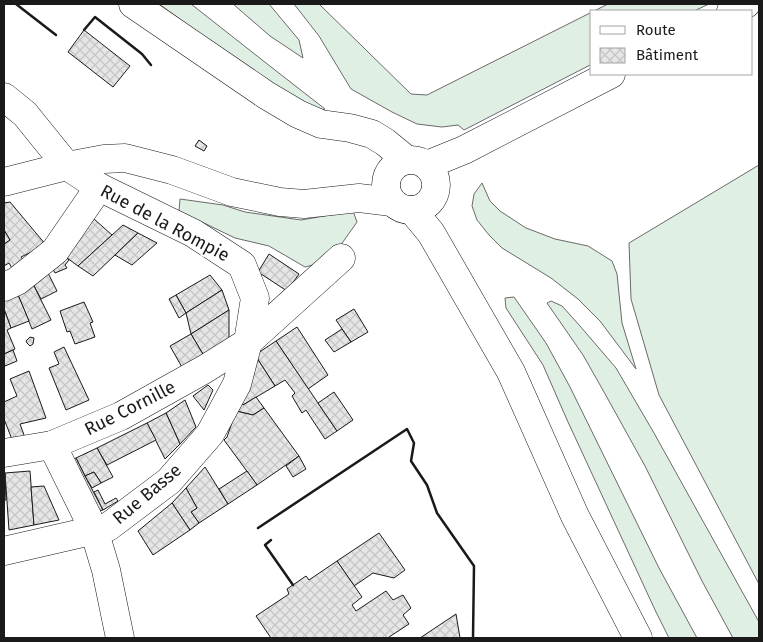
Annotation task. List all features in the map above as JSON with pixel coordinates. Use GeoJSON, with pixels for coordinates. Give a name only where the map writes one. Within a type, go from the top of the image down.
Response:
{"type":"FeatureCollection","features":[{"type":"Feature","properties":{"kind":"street"},"geometry":{"type":"LineString","coordinates":[[133,4],[266,95],[298,114],[321,124],[350,128],[372,134],[408,179],[431,233],[511,372],[575,516],[638,638]]}},
{"type":"Feature","properties":{"kind":"street"},"geometry":{"type":"LineString","coordinates":[[733,10],[746,4]]}},
{"type":"Feature","properties":{"kind":"street"},"geometry":{"type":"LineString","coordinates":[[4,182],[67,166],[104,159],[125,158],[172,170],[232,192],[280,202],[304,204],[359,198],[408,179],[609,75]]}},
{"type":"Feature","properties":{"kind":"street","name":"Rue de la Rompie"},"geometry":{"type":"LineString","coordinates":[[4,97],[25,114],[67,166],[99,187],[193,233],[242,265],[255,298],[248,342]]}},
{"type":"Feature","properties":{"kind":"street"},"geometry":{"type":"LineString","coordinates":[[4,287],[17,281],[55,251],[99,187]]}},
{"type":"Feature","properties":{"kind":"street"},"geometry":{"type":"LineString","coordinates":[[248,342],[341,258]]}},
{"type":"Feature","properties":{"kind":"street","name":"Rue Cornille"},"geometry":{"type":"LineString","coordinates":[[4,452],[52,445],[121,416],[205,369],[248,342]]}},
{"type":"Feature","properties":{"kind":"street","name":"Rue Basse"},"geometry":{"type":"LineString","coordinates":[[4,552],[108,527],[169,481],[210,434],[237,384],[248,342]]}},
{"type":"Feature","properties":{"kind":"street"},"geometry":{"type":"LineString","coordinates":[[52,445],[94,530],[106,570],[120,638]]}},
{"type":"Feature","properties":{"kind":"green space"},"geometry":{"type":"Polygon","coordinates":[[[159,4],[191,4],[325,109],[319,111],[301,106],[159,4]]]}},
{"type":"Feature","properties":{"kind":"green space"},"geometry":{"type":"Polygon","coordinates":[[[233,4],[269,4],[299,40],[303,58],[270,36],[233,4]]]}},
{"type":"Feature","properties":{"kind":"green space"},"geometry":{"type":"Polygon","coordinates":[[[294,4],[319,4],[411,94],[427,95],[590,13],[590,65],[464,130],[458,125],[442,127],[417,124],[351,89],[319,36],[294,4]]]}},
{"type":"Feature","properties":{"kind":"green space"},"geometry":{"type":"Polygon","coordinates":[[[608,4],[709,4],[696,10],[596,10],[608,4]]]}},
{"type":"Feature","properties":{"kind":"green space"},"geometry":{"type":"Polygon","coordinates":[[[759,165],[759,584],[659,395],[631,299],[629,243],[759,165]]]}},
{"type":"Feature","properties":{"kind":"green space"},"geometry":{"type":"Polygon","coordinates":[[[482,183],[490,201],[500,211],[526,228],[555,239],[588,246],[612,261],[617,274],[622,323],[636,369],[600,321],[578,299],[551,278],[502,248],[489,235],[477,220],[472,206],[474,194],[482,183]]]}},
{"type":"Feature","properties":{"kind":"green space"},"geometry":{"type":"Polygon","coordinates":[[[180,199],[223,205],[245,212],[301,220],[353,211],[357,222],[338,249],[324,262],[305,267],[269,246],[235,238],[179,211],[180,199]]]}},
{"type":"Feature","properties":{"kind":"green space"},"geometry":{"type":"Polygon","coordinates":[[[514,297],[546,343],[570,387],[659,568],[697,638],[669,638],[543,365],[506,308],[505,298],[514,297]]]}},
{"type":"Feature","properties":{"kind":"green space"},"geometry":{"type":"Polygon","coordinates":[[[551,301],[562,306],[616,368],[759,622],[759,638],[733,638],[702,581],[645,466],[604,392],[583,355],[547,303],[551,301]]]}},
{"type":"Feature","properties":{"kind":"building"},"geometry":{"type":"Polygon","coordinates":[[[84,30],[130,66],[113,87],[68,52],[84,30]]]}},
{"type":"Feature","properties":{"kind":"building"},"geometry":{"type":"Polygon","coordinates":[[[199,140],[207,146],[204,151],[195,146],[199,140]]]}},
{"type":"Feature","properties":{"kind":"building"},"geometry":{"type":"Polygon","coordinates":[[[10,202],[46,245],[21,257],[25,262],[13,270],[9,263],[4,266],[4,244],[10,240],[4,230],[4,203],[10,202]]]}},
{"type":"Feature","properties":{"kind":"building"},"geometry":{"type":"Polygon","coordinates":[[[94,219],[112,235],[78,266],[63,255],[94,219]]]}},
{"type":"Feature","properties":{"kind":"building"},"geometry":{"type":"Polygon","coordinates":[[[123,225],[138,233],[93,276],[78,266],[123,225]]]}},
{"type":"Feature","properties":{"kind":"building"},"geometry":{"type":"Polygon","coordinates":[[[4,230],[10,240],[4,244],[4,230]]]}},
{"type":"Feature","properties":{"kind":"building"},"geometry":{"type":"Polygon","coordinates":[[[138,233],[157,243],[132,265],[115,255],[138,233]]]}},
{"type":"Feature","properties":{"kind":"building"},"geometry":{"type":"Polygon","coordinates":[[[269,254],[299,274],[287,291],[258,272],[269,254]]]}},
{"type":"Feature","properties":{"kind":"building"},"geometry":{"type":"Polygon","coordinates":[[[63,255],[69,260],[65,265],[67,268],[55,273],[51,265],[63,255]]]}},
{"type":"Feature","properties":{"kind":"building"},"geometry":{"type":"Polygon","coordinates":[[[46,269],[57,291],[41,299],[31,280],[46,269]]]}},
{"type":"Feature","properties":{"kind":"building"},"geometry":{"type":"Polygon","coordinates":[[[210,275],[222,290],[186,313],[176,295],[210,275]]]}},
{"type":"Feature","properties":{"kind":"building"},"geometry":{"type":"Polygon","coordinates":[[[31,280],[51,320],[32,329],[16,290],[31,280]]]}},
{"type":"Feature","properties":{"kind":"building"},"geometry":{"type":"Polygon","coordinates":[[[16,290],[29,321],[11,328],[4,309],[4,295],[16,290]]]}},
{"type":"Feature","properties":{"kind":"building"},"geometry":{"type":"Polygon","coordinates":[[[222,290],[229,310],[191,334],[186,313],[222,290]]]}},
{"type":"Feature","properties":{"kind":"building"},"geometry":{"type":"Polygon","coordinates":[[[176,295],[186,313],[179,318],[169,299],[176,295]]]}},
{"type":"Feature","properties":{"kind":"building"},"geometry":{"type":"Polygon","coordinates":[[[84,302],[93,322],[90,323],[95,337],[75,344],[70,331],[67,332],[60,311],[84,302]]]}},
{"type":"Feature","properties":{"kind":"building"},"geometry":{"type":"Polygon","coordinates":[[[4,309],[11,328],[7,330],[15,349],[4,354],[4,309]]]}},
{"type":"Feature","properties":{"kind":"building"},"geometry":{"type":"Polygon","coordinates":[[[354,309],[368,332],[351,342],[336,320],[354,309]]]}},
{"type":"Feature","properties":{"kind":"building"},"geometry":{"type":"Polygon","coordinates":[[[229,310],[229,339],[204,356],[191,334],[229,310]]]}},
{"type":"Feature","properties":{"kind":"building"},"geometry":{"type":"Polygon","coordinates":[[[297,327],[328,375],[308,389],[276,341],[297,327]]]}},
{"type":"Feature","properties":{"kind":"building"},"geometry":{"type":"Polygon","coordinates":[[[342,329],[351,342],[334,352],[325,340],[342,329]]]}},
{"type":"Feature","properties":{"kind":"building"},"geometry":{"type":"Polygon","coordinates":[[[191,334],[204,356],[183,369],[170,346],[191,334]]]}},
{"type":"Feature","properties":{"kind":"building"},"geometry":{"type":"Polygon","coordinates":[[[30,337],[34,338],[33,344],[30,346],[26,341],[30,337]]]}},
{"type":"Feature","properties":{"kind":"building"},"geometry":{"type":"Polygon","coordinates":[[[276,341],[337,431],[325,439],[306,410],[302,413],[292,396],[295,393],[285,380],[275,386],[255,355],[276,341]]]}},
{"type":"Feature","properties":{"kind":"building"},"geometry":{"type":"Polygon","coordinates":[[[64,347],[89,400],[66,410],[49,368],[59,364],[54,352],[64,347]]]}},
{"type":"Feature","properties":{"kind":"building"},"geometry":{"type":"Polygon","coordinates":[[[13,350],[17,361],[5,366],[4,354],[13,350]]]}},
{"type":"Feature","properties":{"kind":"building"},"geometry":{"type":"Polygon","coordinates":[[[255,355],[275,386],[243,405],[239,400],[255,355]]]}},
{"type":"Feature","properties":{"kind":"building"},"geometry":{"type":"Polygon","coordinates":[[[29,371],[46,418],[20,424],[28,446],[15,447],[4,419],[4,402],[17,396],[10,379],[29,371]]]}},
{"type":"Feature","properties":{"kind":"building"},"geometry":{"type":"Polygon","coordinates":[[[208,385],[213,390],[204,410],[193,396],[208,385]]]}},
{"type":"Feature","properties":{"kind":"building"},"geometry":{"type":"Polygon","coordinates":[[[334,392],[353,420],[337,431],[318,403],[334,392]]]}},
{"type":"Feature","properties":{"kind":"building"},"geometry":{"type":"Polygon","coordinates":[[[256,397],[264,408],[253,415],[236,411],[239,400],[243,405],[256,397]]]}},
{"type":"Feature","properties":{"kind":"building"},"geometry":{"type":"Polygon","coordinates":[[[185,400],[196,427],[180,444],[166,413],[185,400]]]}},
{"type":"Feature","properties":{"kind":"building"},"geometry":{"type":"Polygon","coordinates":[[[264,408],[299,456],[257,485],[224,440],[227,437],[236,411],[253,415],[264,408]]]}},
{"type":"Feature","properties":{"kind":"building"},"geometry":{"type":"Polygon","coordinates":[[[166,413],[180,444],[165,459],[147,423],[166,413]]]}},
{"type":"Feature","properties":{"kind":"building"},"geometry":{"type":"Polygon","coordinates":[[[147,423],[156,440],[107,465],[97,448],[147,423]]]}},
{"type":"Feature","properties":{"kind":"building"},"geometry":{"type":"Polygon","coordinates":[[[97,448],[113,477],[101,483],[94,472],[85,476],[76,458],[97,448]]]}},
{"type":"Feature","properties":{"kind":"building"},"geometry":{"type":"Polygon","coordinates":[[[299,456],[306,469],[293,477],[286,466],[299,456]]]}},
{"type":"Feature","properties":{"kind":"building"},"geometry":{"type":"Polygon","coordinates":[[[76,458],[103,510],[92,512],[64,464],[76,458]]]}},
{"type":"Feature","properties":{"kind":"building"},"geometry":{"type":"Polygon","coordinates":[[[205,467],[228,504],[199,523],[191,512],[197,508],[186,488],[205,467]]]}},
{"type":"Feature","properties":{"kind":"building"},"geometry":{"type":"Polygon","coordinates":[[[30,471],[34,525],[9,530],[5,473],[30,471]]]}},
{"type":"Feature","properties":{"kind":"building"},"geometry":{"type":"Polygon","coordinates":[[[247,471],[257,485],[228,504],[219,489],[247,471]]]}},
{"type":"Feature","properties":{"kind":"building"},"geometry":{"type":"Polygon","coordinates":[[[94,472],[101,483],[92,488],[85,476],[94,472]]]}},
{"type":"Feature","properties":{"kind":"building"},"geometry":{"type":"Polygon","coordinates":[[[4,474],[6,500],[4,500],[4,474]]]}},
{"type":"Feature","properties":{"kind":"building"},"geometry":{"type":"Polygon","coordinates":[[[44,486],[59,520],[34,525],[31,487],[44,486]]]}},
{"type":"Feature","properties":{"kind":"building"},"geometry":{"type":"Polygon","coordinates":[[[186,488],[197,508],[191,512],[199,523],[190,530],[172,503],[186,488]]]}},
{"type":"Feature","properties":{"kind":"building"},"geometry":{"type":"Polygon","coordinates":[[[98,490],[105,504],[116,498],[118,501],[103,510],[94,492],[98,490]]]}},
{"type":"Feature","properties":{"kind":"building"},"geometry":{"type":"Polygon","coordinates":[[[172,503],[190,530],[153,555],[138,531],[172,503]]]}},
{"type":"Feature","properties":{"kind":"building"},"geometry":{"type":"Polygon","coordinates":[[[379,533],[405,570],[394,578],[373,573],[354,586],[337,561],[379,533]]]}},
{"type":"Feature","properties":{"kind":"building"},"geometry":{"type":"Polygon","coordinates":[[[337,561],[362,597],[352,605],[356,611],[386,591],[393,600],[403,595],[411,608],[403,615],[409,624],[390,638],[271,638],[256,616],[289,594],[287,589],[306,576],[309,580],[337,561]]]}},
{"type":"Feature","properties":{"kind":"building"},"geometry":{"type":"Polygon","coordinates":[[[456,614],[460,638],[420,638],[456,614]]]}},
{"type":"Feature","properties":{"kind":"wall"},"geometry":{"type":"LineString","coordinates":[[16,4],[56,35]]}},
{"type":"Feature","properties":{"kind":"wall"},"geometry":{"type":"LineString","coordinates":[[84,30],[95,17],[142,54],[151,65]]}},
{"type":"Feature","properties":{"kind":"wall"},"geometry":{"type":"LineString","coordinates":[[258,528],[407,429],[414,443],[411,461],[427,485],[437,513],[474,566],[473,638]]}},
{"type":"Feature","properties":{"kind":"wall"},"geometry":{"type":"LineString","coordinates":[[271,540],[265,545],[293,585]]}}]}
